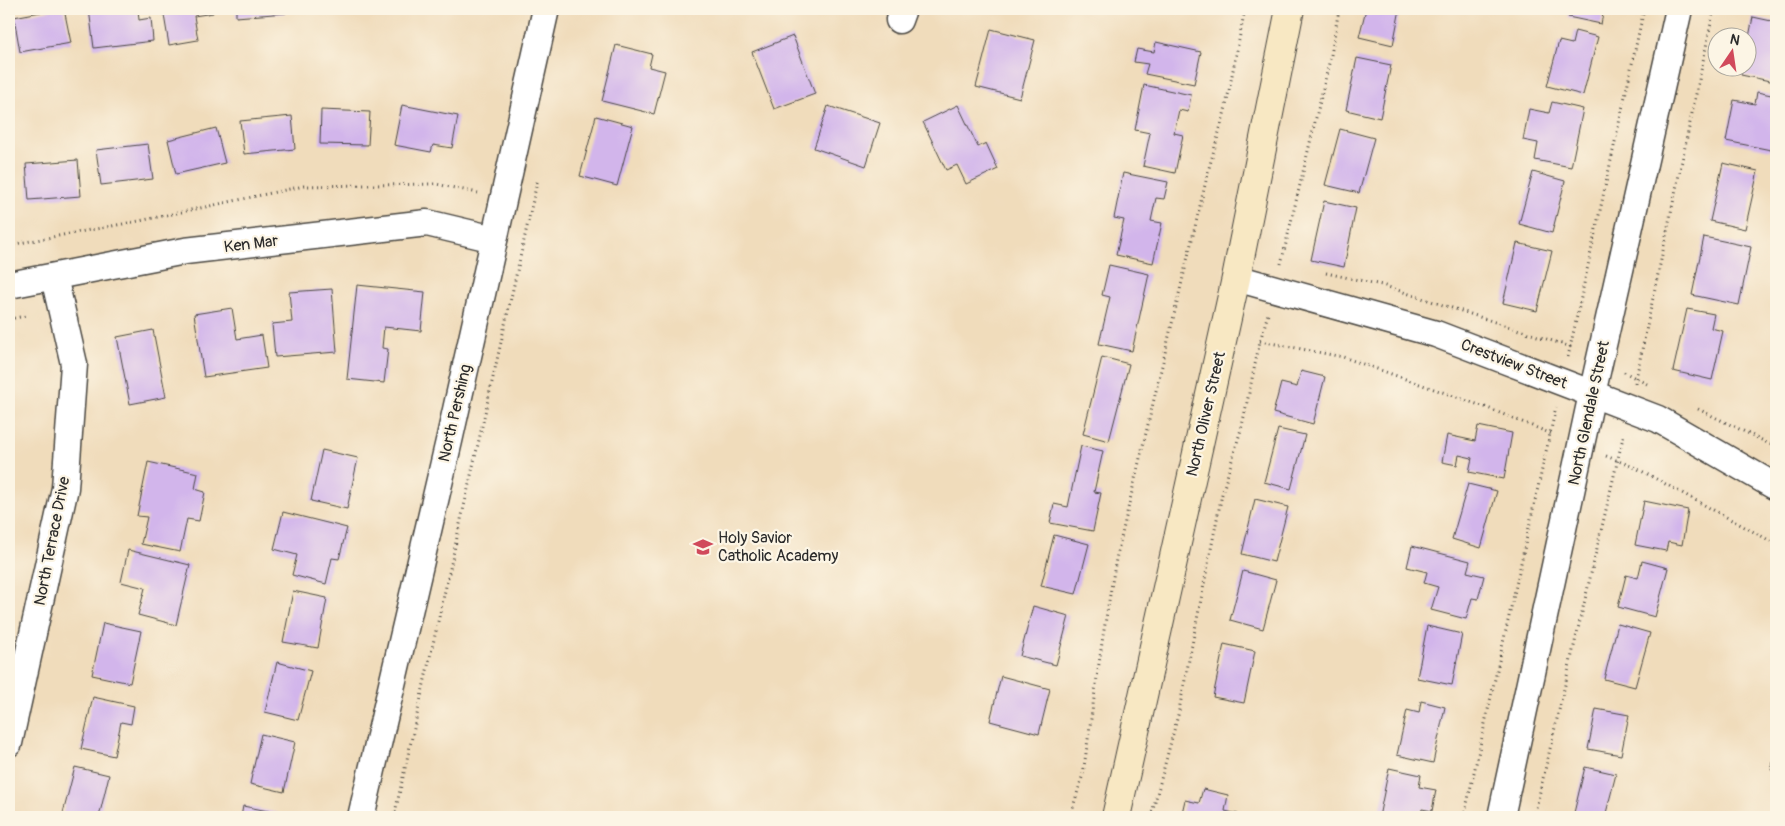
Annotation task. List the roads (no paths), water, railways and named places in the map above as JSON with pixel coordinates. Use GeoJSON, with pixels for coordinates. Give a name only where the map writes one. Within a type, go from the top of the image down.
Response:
{"type":"FeatureCollection","features":[{"type":"Feature","properties":{"kind":"main road","name":"North Oliver Street"},"geometry":{"type":"LineString","coordinates":[[1116,817],[1236,278],[1290,9]]}},
{"type":"Feature","properties":{"kind":"street","name":"North Pershing"},"geometry":{"type":"LineString","coordinates":[[360,817],[449,441],[546,9]]}},
{"type":"Feature","properties":{"kind":"street","name":"North Glendale Street"},"geometry":{"type":"LineString","coordinates":[[1501,817],[1592,394],[1679,9]]}},
{"type":"Feature","properties":{"kind":"street","name":"Ken Mar"},"geometry":{"type":"LineString","coordinates":[[9,285],[54,278],[185,251],[427,223],[494,238]]}},
{"type":"Feature","properties":{"kind":"street","name":"North Terrace Drive"},"geometry":{"type":"LineString","coordinates":[[9,743],[65,488],[74,364],[54,278]]}},
{"type":"Feature","properties":{"kind":"street","name":"Crestview Street"},"geometry":{"type":"LineString","coordinates":[[1236,278],[1436,334],[1658,419],[1776,487]]}},
{"type":"Feature","properties":{"kind":"place","name":"Holy Savior Catholic Academy"},"geometry":{"type":"Point","coordinates":[703,547]}}]}
